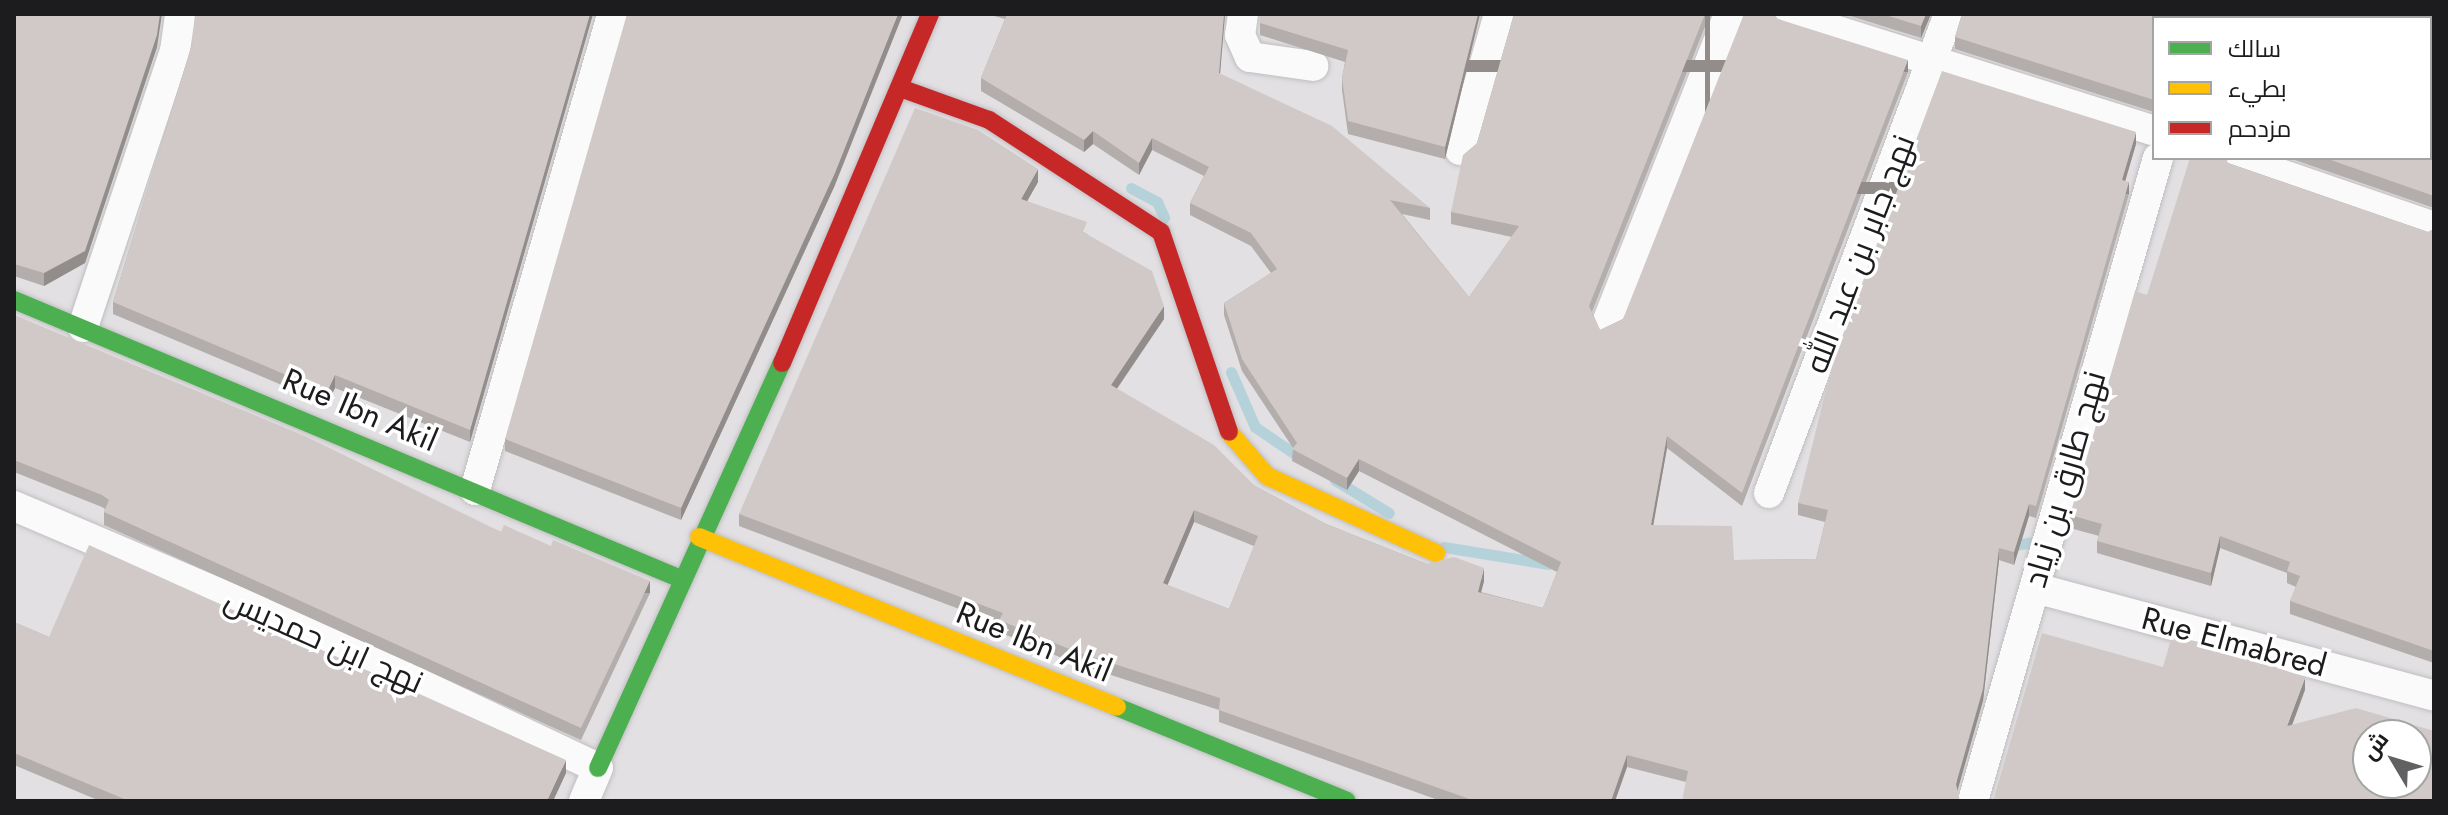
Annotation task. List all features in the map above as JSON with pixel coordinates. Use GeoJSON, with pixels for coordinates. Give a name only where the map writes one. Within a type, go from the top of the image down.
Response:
{"type":"FeatureCollection","features":[{"type":"Feature","properties":{"kind":"street"},"geometry":{"type":"LineString","coordinates":[[83,327],[175,51],[180,14]]}},
{"type":"Feature","properties":{"kind":"street"},"geometry":{"type":"LineString","coordinates":[[475,490],[612,14]]}},
{"type":"Feature","properties":{"kind":"street"},"geometry":{"type":"LineString","coordinates":[[584,801],[699,537],[903,89],[930,14]]}},
{"type":"Feature","properties":{"kind":"street"},"geometry":{"type":"LineString","coordinates":[[1243,14],[1240,35],[1250,57],[1313,66]]}},
{"type":"Feature","properties":{"kind":"street"},"geometry":{"type":"LineString","coordinates":[[1460,150],[1499,14]]}},
{"type":"Feature","properties":{"kind":"street"},"geometry":{"type":"LineString","coordinates":[[1606,325],[1729,14]]}},
{"type":"Feature","properties":{"kind":"street"},"geometry":{"type":"LineString","coordinates":[[1784,14],[2152,130]]}},
{"type":"Feature","properties":{"kind":"street","name":"نهج جابر بن عبد الله"},"geometry":{"type":"LineString","coordinates":[[1769,493],[1949,14]]}},
{"type":"Feature","properties":{"kind":"street"},"geometry":{"type":"LineString","coordinates":[[903,89],[989,120],[1161,232],[1232,440],[1267,476],[1338,514],[1436,553]]}},
{"type":"Feature","properties":{"kind":"street","name":"نهج طارق بن زياد"},"geometry":{"type":"LineString","coordinates":[[1973,801],[2157,160]]}},
{"type":"Feature","properties":{"kind":"street"},"geometry":{"type":"LineString","coordinates":[[2240,160],[2434,227]]}},
{"type":"Feature","properties":{"kind":"street","name":"Rue Ibn Akil"},"geometry":{"type":"LineString","coordinates":[[15,305],[83,327],[681,579]]}},
{"type":"Feature","properties":{"kind":"street","name":"نهج ابن حمديس"},"geometry":{"type":"LineString","coordinates":[[14,506],[321,637],[598,768]]}},
{"type":"Feature","properties":{"kind":"street","name":"Rue Ibn Akil"},"geometry":{"type":"LineString","coordinates":[[699,537],[1347,801]]}},
{"type":"Feature","properties":{"kind":"street","name":"Rue Elmabred"},"geometry":{"type":"LineString","coordinates":[[2035,588],[2434,696]]}},
{"type":"Feature","properties":{"kind":"building"},"geometry":{"type":"Polygon","coordinates":[[[14,14],[160,14],[157,35],[85,251],[44,273],[14,264],[14,14]]]}},
{"type":"Feature","properties":{"kind":"building"},"geometry":{"type":"Polygon","coordinates":[[[195,14],[590,14],[470,430],[335,375],[327,392],[113,302],[193,41],[195,14]]]}},
{"type":"Feature","properties":{"kind":"building"},"geometry":{"type":"Polygon","coordinates":[[[627,14],[898,14],[835,173],[681,508],[505,439],[627,14]]]}},
{"type":"Feature","properties":{"kind":"building"},"geometry":{"type":"Polygon","coordinates":[[[1007,14],[1224,14],[1219,73],[1332,126],[1430,208],[1390,200],[1469,297],[1519,226],[1451,212],[1463,155],[1477,143],[1514,14],[1705,14],[1589,306],[1600,330],[1623,319],[1744,14],[1774,14],[1778,19],[1908,60],[1742,493],[1667,436],[1651,525],[1732,526],[1734,560],[1816,559],[1828,510],[1798,503],[1833,361],[1942,71],[2136,132],[2122,180],[2129,182],[2036,506],[2029,504],[2014,552],[1999,548],[1983,689],[1956,784],[1960,801],[1682,801],[1688,771],[1627,755],[1611,801],[1475,801],[1219,710],[1220,698],[1074,651],[999,620],[1003,613],[739,514],[915,108],[978,130],[1038,169],[1021,199],[1087,222],[1083,232],[1152,271],[1164,306],[1111,385],[1214,445],[1255,486],[1326,524],[1427,564],[1454,557],[1484,568],[1478,592],[1543,608],[1561,562],[1359,459],[1347,478],[1292,449],[1297,443],[1242,359],[1224,303],[1277,269],[1251,233],[1190,203],[1209,167],[1152,138],[1139,163],[1093,131],[1084,140],[981,78],[1007,14]],[[1194,510],[1163,583],[1229,609],[1258,536],[1194,510]]]}},
{"type":"Feature","properties":{"kind":"building"},"geometry":{"type":"Polygon","coordinates":[[[1260,14],[1478,14],[1445,147],[1348,121],[1342,78],[1348,50],[1260,23],[1260,14]]]}},
{"type":"Feature","properties":{"kind":"building"},"geometry":{"type":"Polygon","coordinates":[[[1882,14],[1926,14],[1921,26],[1882,14]]]}},
{"type":"Feature","properties":{"kind":"building"},"geometry":{"type":"Polygon","coordinates":[[[1962,14],[2175,14],[2152,16],[2152,99],[1955,37],[1962,14]]]}},
{"type":"Feature","properties":{"kind":"building"},"geometry":{"type":"Polygon","coordinates":[[[2235,14],[2288,14],[2288,16],[2235,14]]]}},
{"type":"Feature","properties":{"kind":"building"},"geometry":{"type":"Polygon","coordinates":[[[2432,63],[2434,64],[2434,196],[2331,160],[2432,160],[2432,63]]]}},
{"type":"Feature","properties":{"kind":"building"},"geometry":{"type":"Polygon","coordinates":[[[2189,160],[2227,160],[2228,163],[2428,232],[2434,229],[2434,651],[2290,601],[2300,576],[2287,571],[2290,562],[2220,536],[2211,573],[2097,541],[2102,524],[2070,515],[2135,291],[2147,295],[2189,160]]]}},
{"type":"Feature","properties":{"kind":"building"},"geometry":{"type":"Polygon","coordinates":[[[14,315],[307,437],[501,532],[504,525],[551,546],[553,540],[650,581],[581,728],[104,512],[109,500],[102,495],[14,460],[14,315]]]}},
{"type":"Feature","properties":{"kind":"building"},"geometry":{"type":"Polygon","coordinates":[[[89,545],[566,760],[547,801],[129,801],[14,753],[14,622],[49,637],[89,545]]]}},
{"type":"Feature","properties":{"kind":"building"},"geometry":{"type":"Polygon","coordinates":[[[2042,633],[2163,667],[2172,636],[2226,648],[2305,678],[2287,726],[2356,708],[2393,719],[2352,719],[2352,799],[2432,799],[2434,731],[2434,801],[1993,801],[2042,633]]]}},
{"type":"Feature","properties":{"kind":"waterway"},"geometry":{"type":"LineString","coordinates":[[1131,188],[1157,202],[1164,217]]}},
{"type":"Feature","properties":{"kind":"waterway"},"geometry":{"type":"LineString","coordinates":[[1231,372],[1255,427],[1304,460]]}},
{"type":"Feature","properties":{"kind":"waterway"},"geometry":{"type":"LineString","coordinates":[[1335,480],[1389,513]]}},
{"type":"Feature","properties":{"kind":"waterway"},"geometry":{"type":"LineString","coordinates":[[2008,546],[2046,540]]}},
{"type":"Feature","properties":{"kind":"waterway"},"geometry":{"type":"LineString","coordinates":[[1444,547],[1549,564]]}},
{"type":"Feature","properties":{"kind":"traffic: fast"},"geometry":{"type":"LineString","coordinates":[[14,300],[681,579]]}},
{"type":"Feature","properties":{"kind":"traffic: fast"},"geometry":{"type":"LineString","coordinates":[[598,768],[782,363]]}},
{"type":"Feature","properties":{"kind":"traffic: fast"},"geometry":{"type":"LineString","coordinates":[[1117,707],[1347,801]]}},
{"type":"Feature","properties":{"kind":"traffic: slow"},"geometry":{"type":"LineString","coordinates":[[1229,432],[1267,476],[1436,553]]}},
{"type":"Feature","properties":{"kind":"traffic: slow"},"geometry":{"type":"LineString","coordinates":[[699,537],[1117,707]]}},
{"type":"Feature","properties":{"kind":"traffic: jam"},"geometry":{"type":"LineString","coordinates":[[782,363],[930,14]]}},
{"type":"Feature","properties":{"kind":"traffic: jam"},"geometry":{"type":"LineString","coordinates":[[903,89],[989,120],[1161,232],[1229,432]]}}]}
